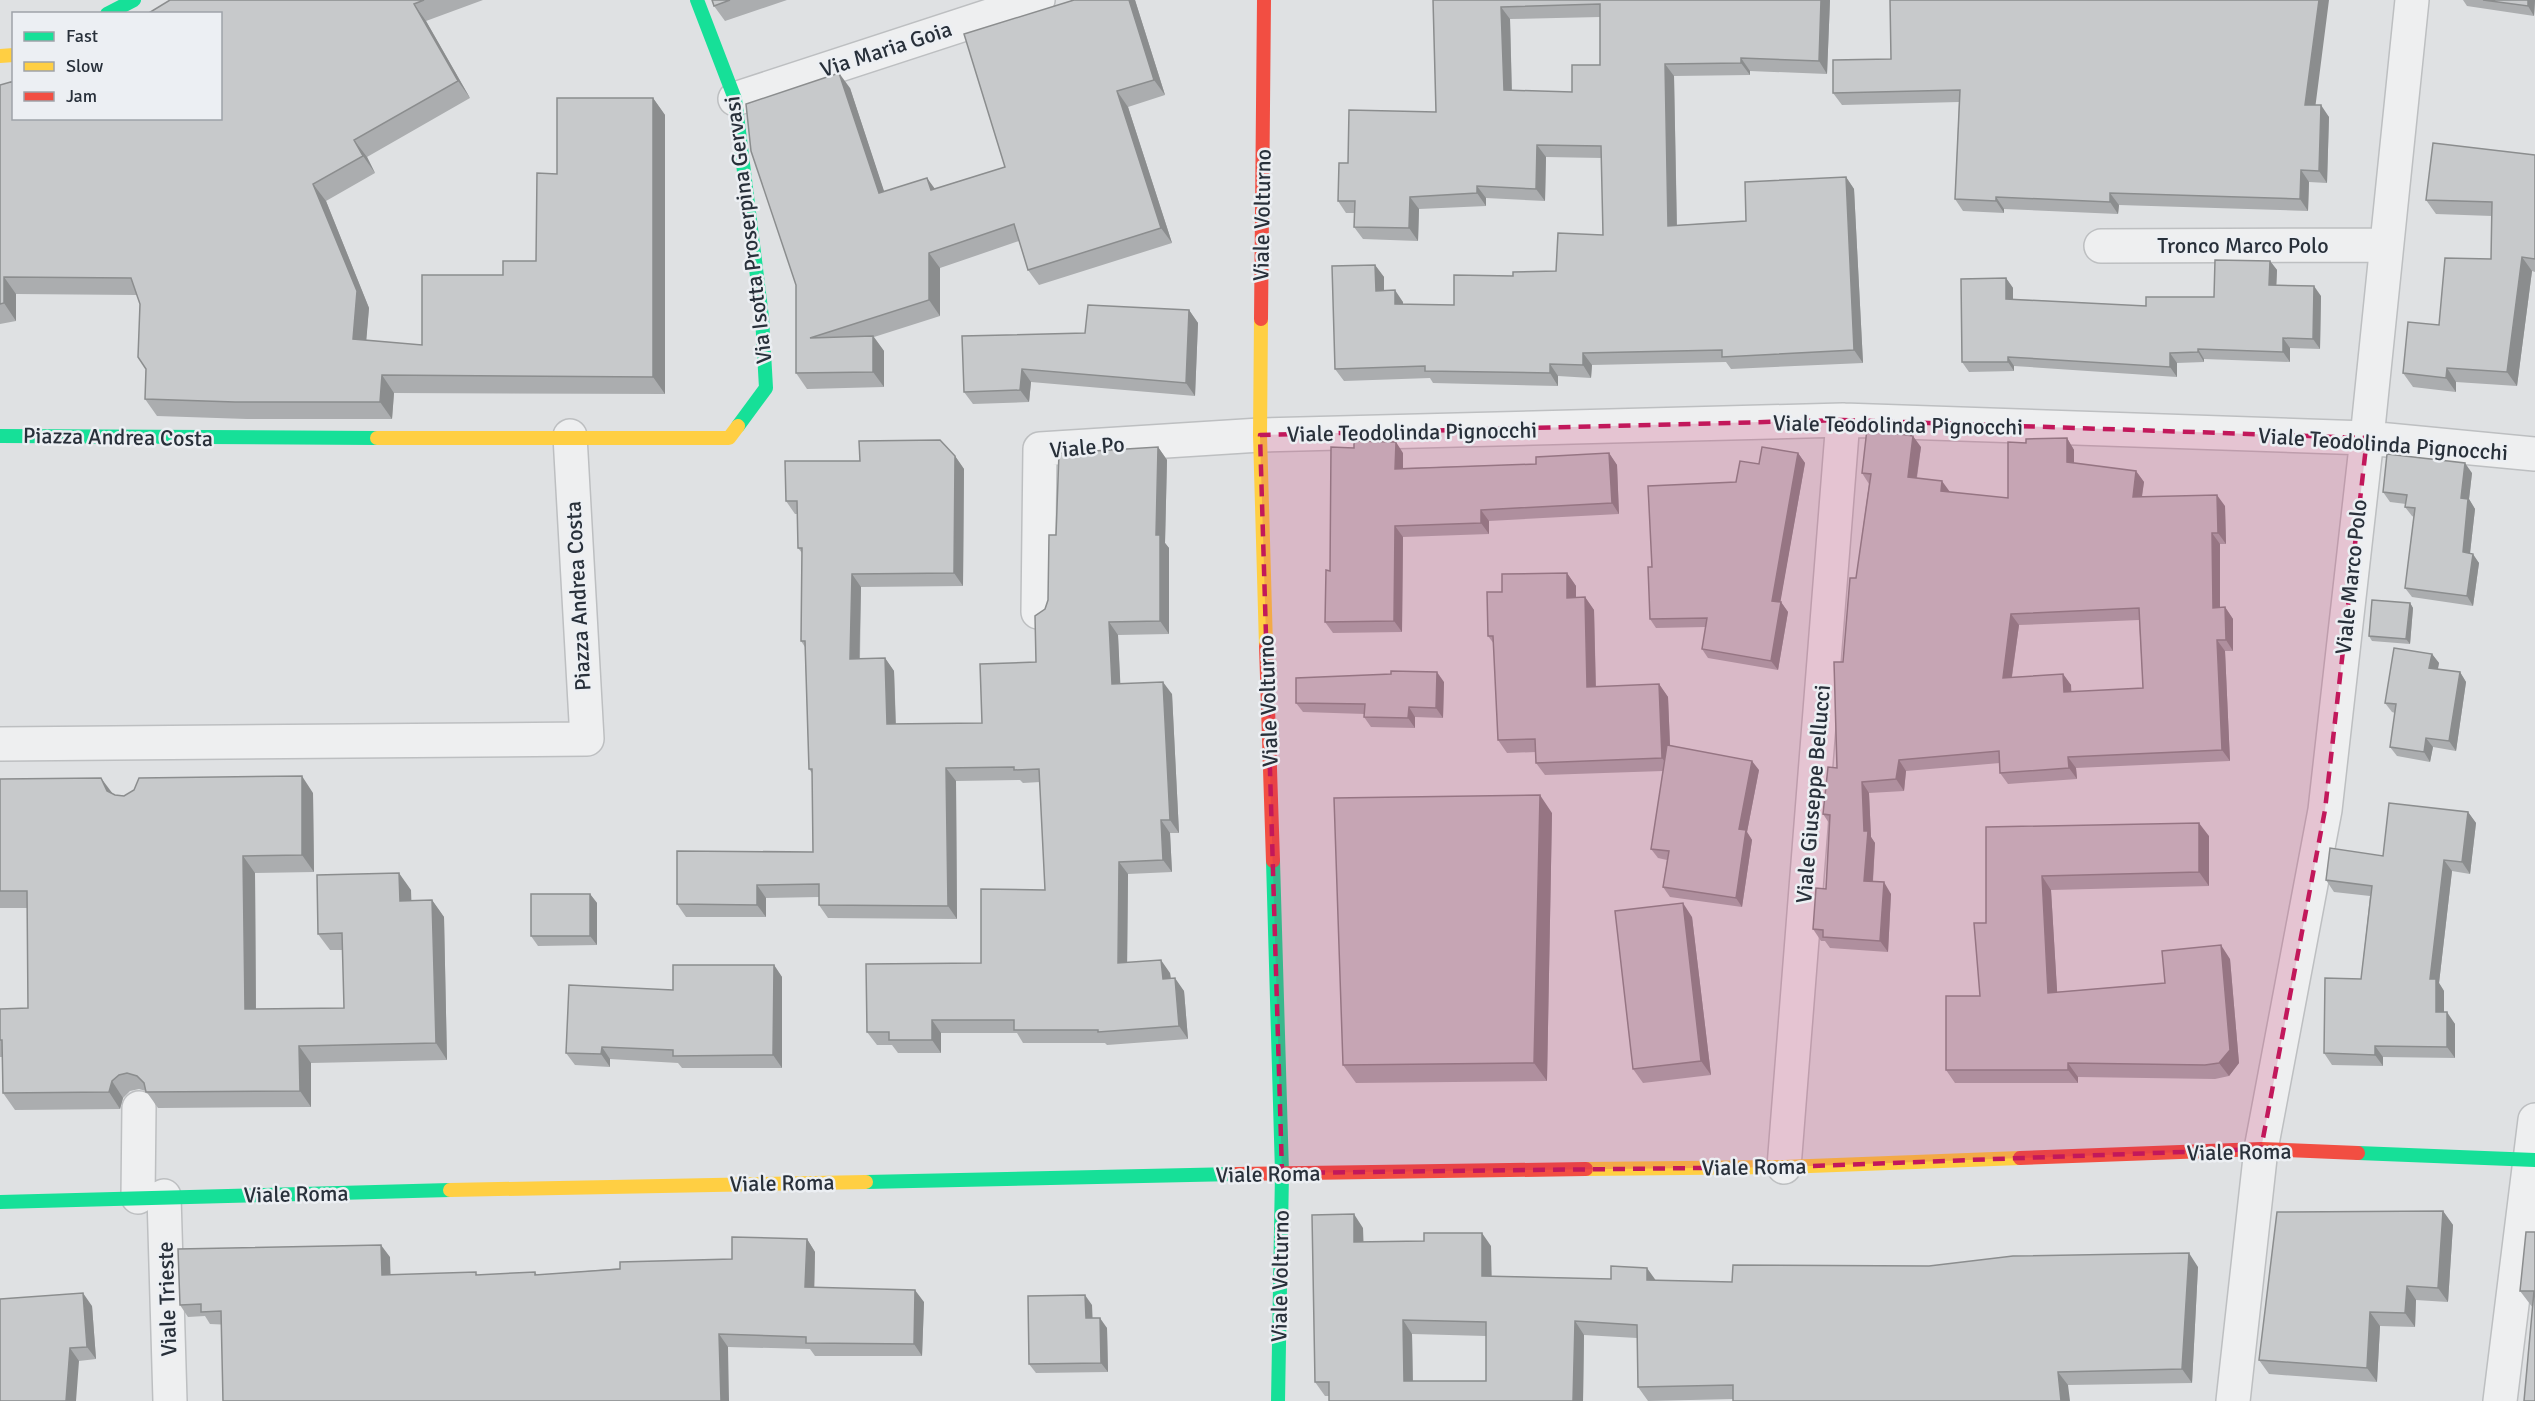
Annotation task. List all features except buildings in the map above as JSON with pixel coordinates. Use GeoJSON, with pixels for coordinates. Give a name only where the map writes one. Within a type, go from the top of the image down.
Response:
{"type":"FeatureCollection","features":[{"type":"Feature","properties":{"kind":"street"},"geometry":{"type":"LineString","coordinates":[[111,12],[135,0]]}},
{"type":"Feature","properties":{"kind":"street","name":"Via Isotta Proserpina Gervasi"},"geometry":{"type":"LineString","coordinates":[[570,436],[729,438],[766,388],[762,317],[735,99],[697,0]]}},
{"type":"Feature","properties":{"kind":"street","name":"Via Maria Goia"},"geometry":{"type":"LineString","coordinates":[[735,99],[1038,0]]}},
{"type":"Feature","properties":{"kind":"street","name":"Viale Volturno"},"geometry":{"type":"LineString","coordinates":[[1264,0],[1260,435],[1282,1173],[1278,1401]]}},
{"type":"Feature","properties":{"kind":"street","name":"Viale Marco Polo"},"geometry":{"type":"LineString","coordinates":[[2233,1401],[2261,1149],[2325,810],[2367,438],[2412,0]]}},
{"type":"Feature","properties":{"kind":"street","name":"Tronco Marco Polo"},"geometry":{"type":"LineString","coordinates":[[2101,246],[2386,244]]}},
{"type":"Feature","properties":{"kind":"street","name":"Viale Teodolinda Pignocchi"},"geometry":{"type":"LineString","coordinates":[[1260,435],[1843,420],[2367,438],[2535,454]]}},
{"type":"Feature","properties":{"kind":"street","name":"Viale Giuseppe Bellucci"},"geometry":{"type":"LineString","coordinates":[[1784,1167],[1843,420]]}},
{"type":"Feature","properties":{"kind":"street","name":"Viale Po"},"geometry":{"type":"LineString","coordinates":[[1038,612],[1040,449],[1260,435]]}},
{"type":"Feature","properties":{"kind":"street","name":"Piazza Andrea Costa"},"geometry":{"type":"LineString","coordinates":[[0,436],[169,439],[570,436],[587,739],[0,744]]}},
{"type":"Feature","properties":{"kind":"street","name":"Viale Trieste"},"geometry":{"type":"LineString","coordinates":[[139,1108],[151,1197],[170,1401]]}},
{"type":"Feature","properties":{"kind":"street"},"geometry":{"type":"LineString","coordinates":[[2500,1401],[2532,1160],[2535,1120]]}},
{"type":"Feature","properties":{"kind":"street","name":"Viale Roma"},"geometry":{"type":"LineString","coordinates":[[0,1202],[1282,1173],[1784,1167],[2261,1149],[2532,1160]]}},
{"type":"Feature","properties":{"kind":"highlighted area"},"geometry":{"type":"Polygon","coordinates":[[[1843,420],[2367,438],[2325,810],[2261,1149],[1784,1167],[1282,1173],[1260,435],[1843,420]]]}},
{"type":"Feature","properties":{"kind":"traffic: fast"},"geometry":{"type":"LineString","coordinates":[[111,12],[134,0]]}},
{"type":"Feature","properties":{"kind":"traffic: fast"},"geometry":{"type":"LineString","coordinates":[[697,0],[735,99],[762,317],[766,388],[738,426]]}},
{"type":"Feature","properties":{"kind":"traffic: fast"},"geometry":{"type":"LineString","coordinates":[[0,436],[377,438]]}},
{"type":"Feature","properties":{"kind":"traffic: fast"},"geometry":{"type":"LineString","coordinates":[[1273,861],[1282,1173],[1278,1401]]}},
{"type":"Feature","properties":{"kind":"traffic: fast"},"geometry":{"type":"LineString","coordinates":[[2358,1153],[2535,1160]]}},
{"type":"Feature","properties":{"kind":"traffic: fast"},"geometry":{"type":"LineString","coordinates":[[866,1182],[1236,1174]]}},
{"type":"Feature","properties":{"kind":"traffic: fast"},"geometry":{"type":"LineString","coordinates":[[0,1202],[450,1190]]}},
{"type":"Feature","properties":{"kind":"traffic: slow"},"geometry":{"type":"LineString","coordinates":[[0,56],[12,55]]}},
{"type":"Feature","properties":{"kind":"traffic: slow"},"geometry":{"type":"LineString","coordinates":[[1261,319],[1260,435],[1266,646]]}},
{"type":"Feature","properties":{"kind":"traffic: slow"},"geometry":{"type":"LineString","coordinates":[[377,438],[729,438],[738,426]]}},
{"type":"Feature","properties":{"kind":"traffic: slow"},"geometry":{"type":"LineString","coordinates":[[1586,1169],[1784,1167],[2020,1158]]}},
{"type":"Feature","properties":{"kind":"traffic: slow"},"geometry":{"type":"LineString","coordinates":[[450,1190],[866,1182]]}},
{"type":"Feature","properties":{"kind":"traffic: jam"},"geometry":{"type":"LineString","coordinates":[[1261,319],[1264,0]]}},
{"type":"Feature","properties":{"kind":"traffic: jam"},"geometry":{"type":"LineString","coordinates":[[1266,646],[1273,861]]}},
{"type":"Feature","properties":{"kind":"traffic: jam"},"geometry":{"type":"LineString","coordinates":[[2020,1158],[2261,1149],[2358,1153]]}},
{"type":"Feature","properties":{"kind":"traffic: jam"},"geometry":{"type":"LineString","coordinates":[[1236,1174],[1586,1169]]}}]}
